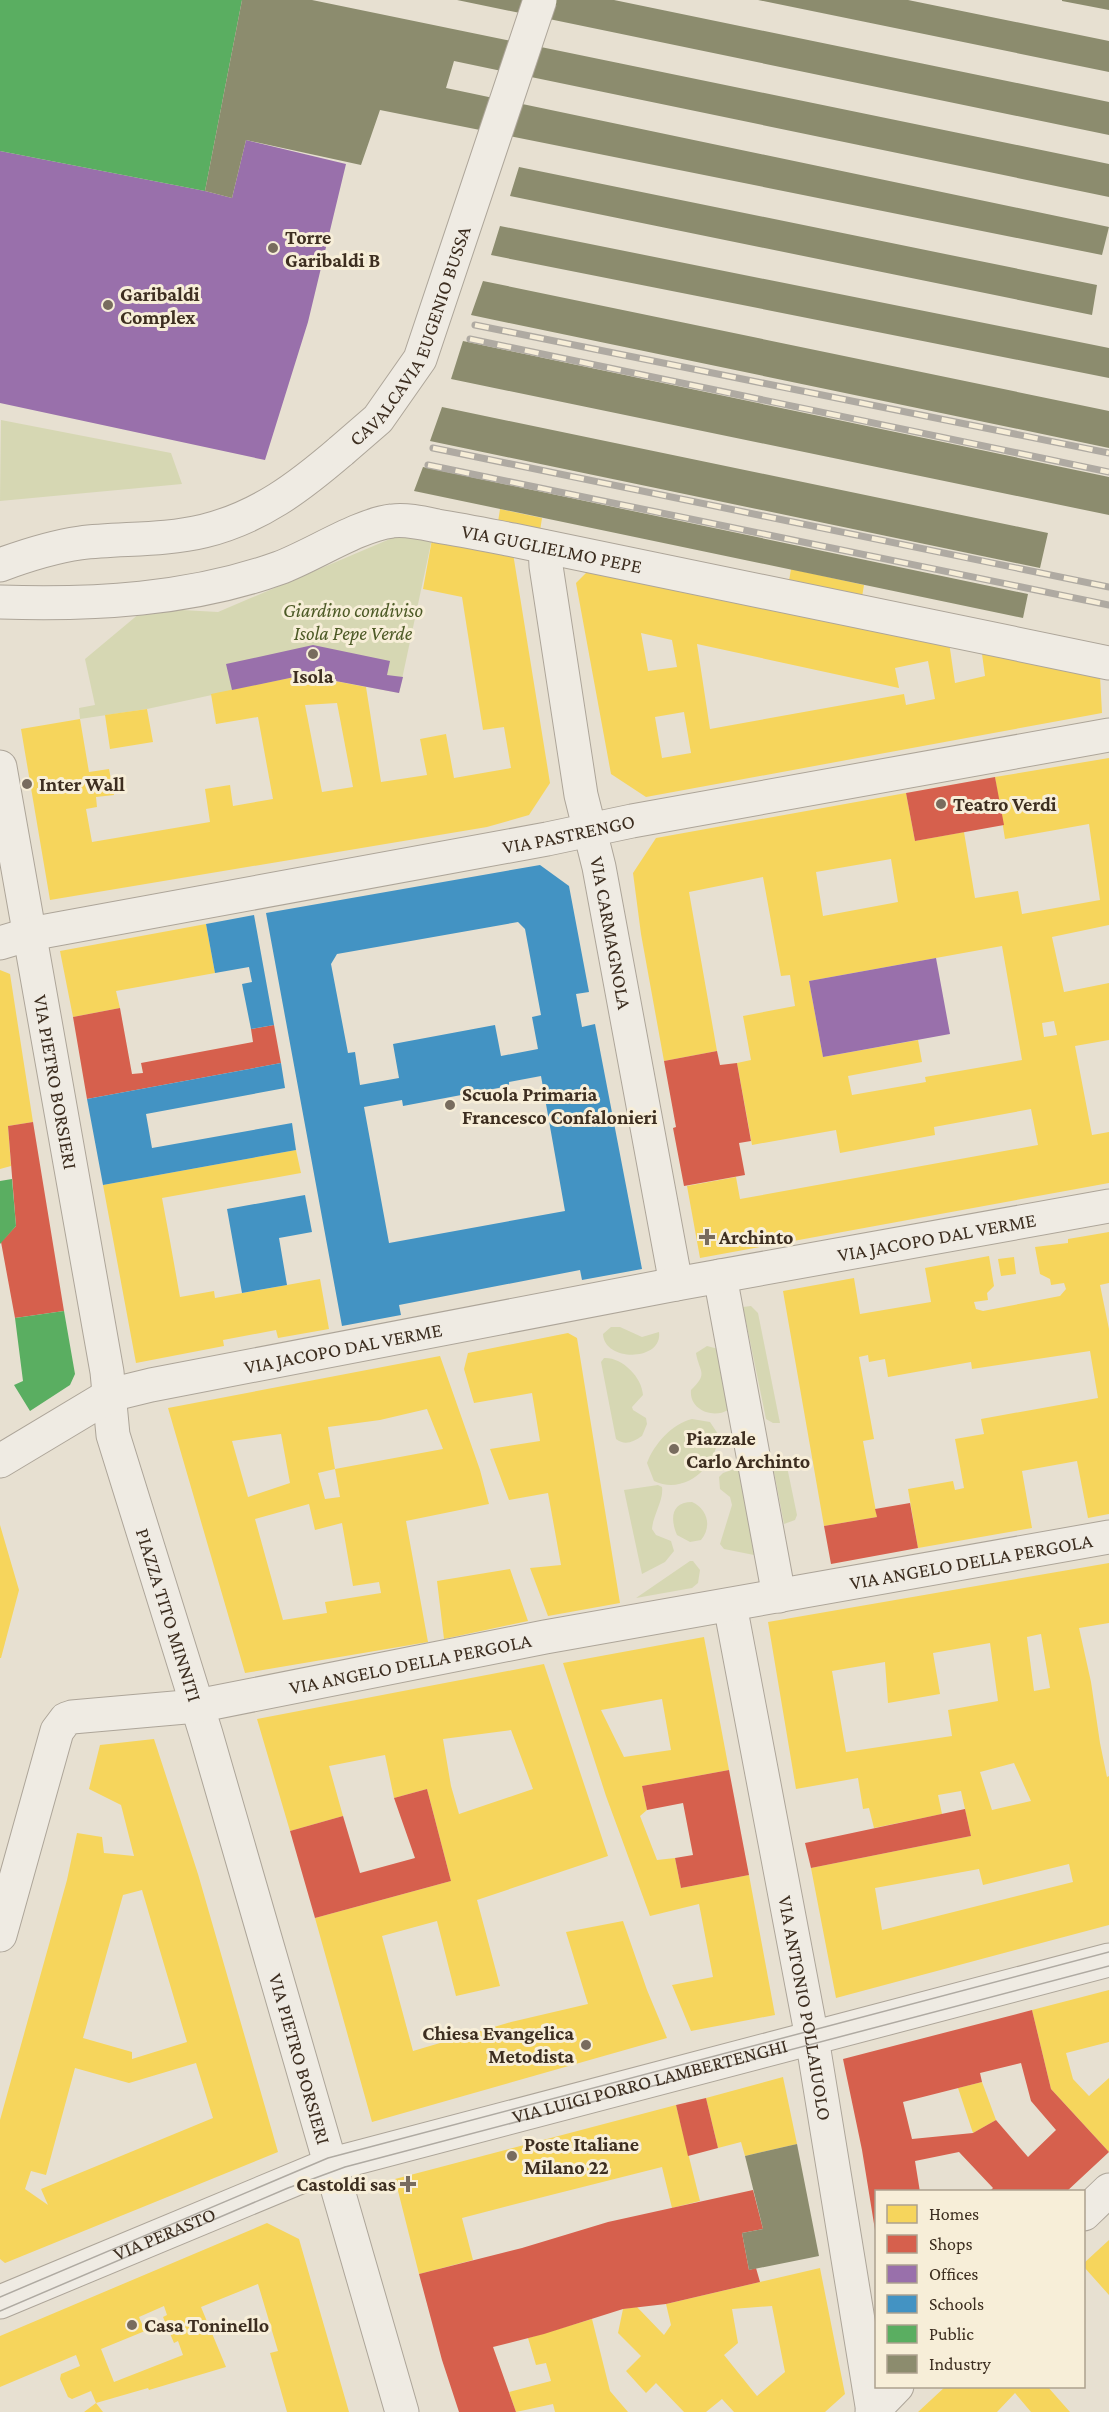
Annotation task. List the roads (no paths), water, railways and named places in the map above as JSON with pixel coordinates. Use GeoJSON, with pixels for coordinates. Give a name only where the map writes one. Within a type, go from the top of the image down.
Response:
{"type":"FeatureCollection","features":[{"type":"Feature","properties":{"kind":"street","name":"CAVALCAVIA EUGENIO BUSSA"},"geometry":{"type":"LineString","coordinates":[[0,565],[39,550],[81,543],[157,538],[204,531],[239,519],[282,499],[313,476],[378,418],[420,359],[540,0]]}},
{"type":"Feature","properties":{"kind":"street","name":"VIA GUGLIELMO PEPE"},"geometry":{"type":"LineString","coordinates":[[0,602],[48,603],[136,599],[216,587],[279,568],[392,520],[417,522],[546,547],[1109,663]]}},
{"type":"Feature","properties":{"kind":"street","name":"VIA CARMAGNOLA"},"geometry":{"type":"LineString","coordinates":[[546,547],[546,566],[577,772],[601,878],[676,1284]]}},
{"type":"Feature","properties":{"kind":"street","name":"VIA PASTRENGO"},"geometry":{"type":"LineString","coordinates":[[15,939],[548,839],[590,829],[1109,735]]}},
{"type":"Feature","properties":{"kind":"street","name":"VIA PIETRO BORSIERI"},"geometry":{"type":"LineString","coordinates":[[0,767],[15,939],[110,1395]]}},
{"type":"Feature","properties":{"kind":"street","name":"VIA JACOPO DAL VERME"},"geometry":{"type":"LineString","coordinates":[[720,1275],[1109,1206]]}},
{"type":"Feature","properties":{"kind":"street"},"geometry":{"type":"LineString","coordinates":[[676,1284],[720,1275],[779,1596],[730,1605]]}},
{"type":"Feature","properties":{"kind":"street","name":"VIA JACOPO DAL VERME"},"geometry":{"type":"LineString","coordinates":[[0,1461],[110,1395],[676,1284]]}},
{"type":"Feature","properties":{"kind":"street","name":"PIAZZA TITO MINNITI"},"geometry":{"type":"LineString","coordinates":[[0,1935],[57,1731],[66,1719],[197,1706],[113,1435],[110,1395]]}},
{"type":"Feature","properties":{"kind":"street","name":"VIA ANGELO DELLA PERGOLA"},"geometry":{"type":"LineString","coordinates":[[779,1596],[1109,1537]]}},
{"type":"Feature","properties":{"kind":"street","name":"VIA ANGELO DELLA PERGOLA"},"geometry":{"type":"LineString","coordinates":[[197,1706],[624,1623],[730,1605]]}},
{"type":"Feature","properties":{"kind":"street","name":"VIA ANTONIO POLLAIUOLO"},"geometry":{"type":"LineString","coordinates":[[730,1605],[812,2038],[872,2412]]}},
{"type":"Feature","properties":{"kind":"street","name":"VIA PIETRO BORSIERI"},"geometry":{"type":"LineString","coordinates":[[197,1706],[402,2412]]}},
{"type":"Feature","properties":{"kind":"street","name":"VIA LUIGI PORRO LAMBERTENGHI"},"geometry":{"type":"LineString","coordinates":[[329,2165],[1109,1960]]}},
{"type":"Feature","properties":{"kind":"street","name":"VIA PERASTO"},"geometry":{"type":"LineString","coordinates":[[0,2302],[329,2165]]}},
{"type":"Feature","properties":{"kind":"street"},"geometry":{"type":"LineString","coordinates":[[1085,2212],[1109,2190]]}},
{"type":"Feature","properties":{"kind":"street"},"geometry":{"type":"LineString","coordinates":[[872,2412],[895,2388]]}},
{"type":"Feature","properties":{"kind":"tram line"},"geometry":{"type":"LineString","coordinates":[[0,2297],[328,2158],[1109,1952]]}},
{"type":"Feature","properties":{"kind":"tram line"},"geometry":{"type":"LineString","coordinates":[[0,2311],[288,2188],[345,2167],[1109,1966]]}},
{"type":"Feature","properties":{"kind":"railway"},"geometry":{"type":"LineString","coordinates":[[475,325],[1109,453]]}},
{"type":"Feature","properties":{"kind":"railway"},"geometry":{"type":"LineString","coordinates":[[470,339],[1109,472]]}},
{"type":"Feature","properties":{"kind":"railway"},"geometry":{"type":"LineString","coordinates":[[433,448],[1109,587]]}},
{"type":"Feature","properties":{"kind":"railway"},"geometry":{"type":"LineString","coordinates":[[428,465],[1109,605]]}},
{"type":"Feature","properties":{"kind":"place","name":"Torre Garibaldi B"},"geometry":{"type":"Point","coordinates":[273,248]}},
{"type":"Feature","properties":{"kind":"place","name":"Garibaldi Complex"},"geometry":{"type":"Point","coordinates":[108,305]}},
{"type":"Feature","properties":{"kind":"place","name":"Isola"},"geometry":{"type":"Point","coordinates":[313,654]}},
{"type":"Feature","properties":{"kind":"place","name":"Inter Wall"},"geometry":{"type":"Point","coordinates":[27,784]}},
{"type":"Feature","properties":{"kind":"place","name":"Teatro Verdi"},"geometry":{"type":"Point","coordinates":[941,804]}},
{"type":"Feature","properties":{"kind":"place","name":"Scuola Primaria Francesco Confalonieri"},"geometry":{"type":"Point","coordinates":[450,1105]}},
{"type":"Feature","properties":{"kind":"place","name":"Archinto"},"geometry":{"type":"Point","coordinates":[707,1237]}},
{"type":"Feature","properties":{"kind":"place","name":"Piazzale Carlo Archinto"},"geometry":{"type":"Point","coordinates":[674,1449]}},
{"type":"Feature","properties":{"kind":"place","name":"Chiesa Evangelica Metodista"},"geometry":{"type":"Point","coordinates":[586,2045]}},
{"type":"Feature","properties":{"kind":"place","name":"Poste Italiane Milano 22"},"geometry":{"type":"Point","coordinates":[512,2156]}},
{"type":"Feature","properties":{"kind":"place","name":"Castoldi sas"},"geometry":{"type":"Point","coordinates":[408,2184]}},
{"type":"Feature","properties":{"kind":"place","name":"Casa Toninello"},"geometry":{"type":"Point","coordinates":[132,2325]}},
{"type":"Feature","properties":{"kind":"park label","name":"Giardino condiviso Isola Pepe Verde"},"geometry":{"type":"Point","coordinates":[353,622]}}]}
